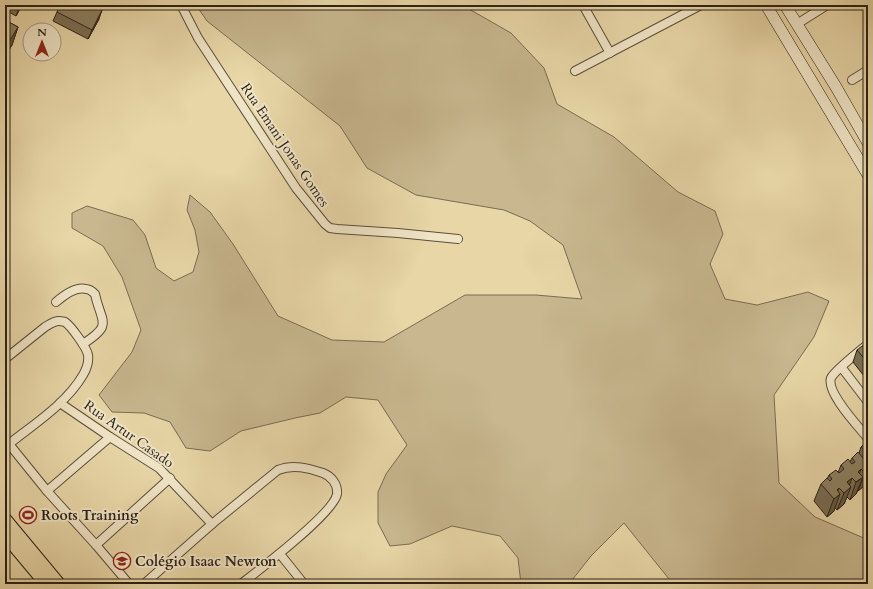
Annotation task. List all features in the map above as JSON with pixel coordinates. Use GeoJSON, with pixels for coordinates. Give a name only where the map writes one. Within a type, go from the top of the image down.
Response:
{"type":"FeatureCollection","features":[{"type":"Feature","properties":{"kind":"main road"},"geometry":{"type":"LineString","coordinates":[[5,519],[59,584]]}},
{"type":"Feature","properties":{"kind":"main road"},"geometry":{"type":"LineString","coordinates":[[5,535],[46,584]]}},
{"type":"Feature","properties":{"kind":"street","name":"Rua Emani Jonas Gomes"},"geometry":{"type":"LineString","coordinates":[[181,5],[198,38],[296,188],[324,224],[330,228],[337,229],[398,232],[458,238]]}},
{"type":"Feature","properties":{"kind":"street"},"geometry":{"type":"LineString","coordinates":[[583,5],[610,53]]}},
{"type":"Feature","properties":{"kind":"street"},"geometry":{"type":"LineString","coordinates":[[575,71],[702,5]]}},
{"type":"Feature","properties":{"kind":"street"},"geometry":{"type":"LineString","coordinates":[[766,5],[868,175]]}},
{"type":"Feature","properties":{"kind":"street"},"geometry":{"type":"LineString","coordinates":[[785,5],[868,143]]}},
{"type":"Feature","properties":{"kind":"street"},"geometry":{"type":"LineString","coordinates":[[796,24],[826,5]]}},
{"type":"Feature","properties":{"kind":"street"},"geometry":{"type":"LineString","coordinates":[[852,80],[868,70]]}},
{"type":"Feature","properties":{"kind":"street"},"geometry":{"type":"LineString","coordinates":[[56,302],[66,294],[76,290],[86,288],[95,294],[103,324],[100,332],[83,344]]}},
{"type":"Feature","properties":{"kind":"street"},"geometry":{"type":"LineString","coordinates":[[5,359],[50,323],[60,321],[65,322],[83,344],[88,355],[88,363],[84,374],[78,383],[60,402],[7,441],[47,491],[129,584]]}},
{"type":"Feature","properties":{"kind":"street"},"geometry":{"type":"LineString","coordinates":[[866,436],[834,395],[831,388],[831,379],[868,344]]}},
{"type":"Feature","properties":{"kind":"street"},"geometry":{"type":"LineString","coordinates":[[842,368],[868,402]]}},
{"type":"Feature","properties":{"kind":"street","name":"Rua Artur Casado"},"geometry":{"type":"LineString","coordinates":[[60,402],[110,437],[148,459],[160,468],[212,524]]}},
{"type":"Feature","properties":{"kind":"street"},"geometry":{"type":"LineString","coordinates":[[47,491],[110,437]]}},
{"type":"Feature","properties":{"kind":"street"},"geometry":{"type":"LineString","coordinates":[[144,584],[212,524],[278,470],[285,467],[295,467],[327,475],[333,480],[336,486],[337,494],[327,511],[280,554],[242,584]]}},
{"type":"Feature","properties":{"kind":"street"},"geometry":{"type":"LineString","coordinates":[[96,545],[170,478]]}},
{"type":"Feature","properties":{"kind":"street"},"geometry":{"type":"LineString","coordinates":[[280,554],[304,584]]}},
{"type":"Feature","properties":{"kind":"street"},"geometry":{"type":"LineString","coordinates":[[444,584],[450,584]]}},
{"type":"Feature","properties":{"kind":"shaded area"},"geometry":{"type":"Polygon","coordinates":[[[196,5],[462,5],[511,33],[544,68],[557,104],[614,137],[678,192],[715,211],[723,234],[710,264],[725,299],[757,305],[808,292],[829,301],[814,337],[774,395],[779,483],[815,517],[868,541],[868,584],[673,584],[624,523],[591,556],[569,584],[521,584],[518,558],[500,536],[452,526],[410,544],[390,546],[378,523],[378,492],[386,474],[407,445],[378,400],[346,397],[320,413],[241,431],[210,451],[186,448],[170,422],[144,413],[112,412],[99,395],[132,352],[141,330],[122,277],[103,246],[72,228],[72,213],[87,206],[133,220],[145,235],[156,268],[174,281],[193,272],[199,252],[195,230],[187,210],[190,195],[210,212],[233,244],[278,316],[332,340],[384,342],[465,295],[536,295],[582,299],[563,245],[530,221],[504,210],[416,195],[367,168],[340,126],[207,21],[196,5]]]}},
{"type":"Feature","properties":{"kind":"building"},"geometry":{"type":"Polygon","coordinates":[[[60,5],[93,5],[102,10],[92,30],[57,12],[60,5]]]}},
{"type":"Feature","properties":{"kind":"building"},"geometry":{"type":"Polygon","coordinates":[[[5,20],[18,27],[9,42],[5,39],[5,20]]]}},
{"type":"Feature","properties":{"kind":"building"},"geometry":{"type":"Polygon","coordinates":[[[866,343],[868,346],[868,363],[857,350],[866,343]]]}},
{"type":"Feature","properties":{"kind":"building"},"geometry":{"type":"Polygon","coordinates":[[[868,441],[868,454],[861,447],[868,441]]]}},
{"type":"Feature","properties":{"kind":"building"},"geometry":{"type":"Polygon","coordinates":[[[858,452],[868,464],[868,471],[865,473],[861,469],[858,472],[863,477],[856,482],[852,478],[847,482],[851,487],[844,493],[839,488],[837,490],[840,494],[834,499],[821,484],[827,478],[830,481],[832,479],[829,475],[836,470],[839,473],[844,469],[841,465],[848,459],[852,464],[855,462],[852,458],[858,452]]]}},
{"type":"Feature","properties":{"kind":"place","name":"Roots Training"},"geometry":{"type":"Point","coordinates":[28,515]}},
{"type":"Feature","properties":{"kind":"place","name":"Colégio Isaac Newton"},"geometry":{"type":"Point","coordinates":[122,561]}}]}
